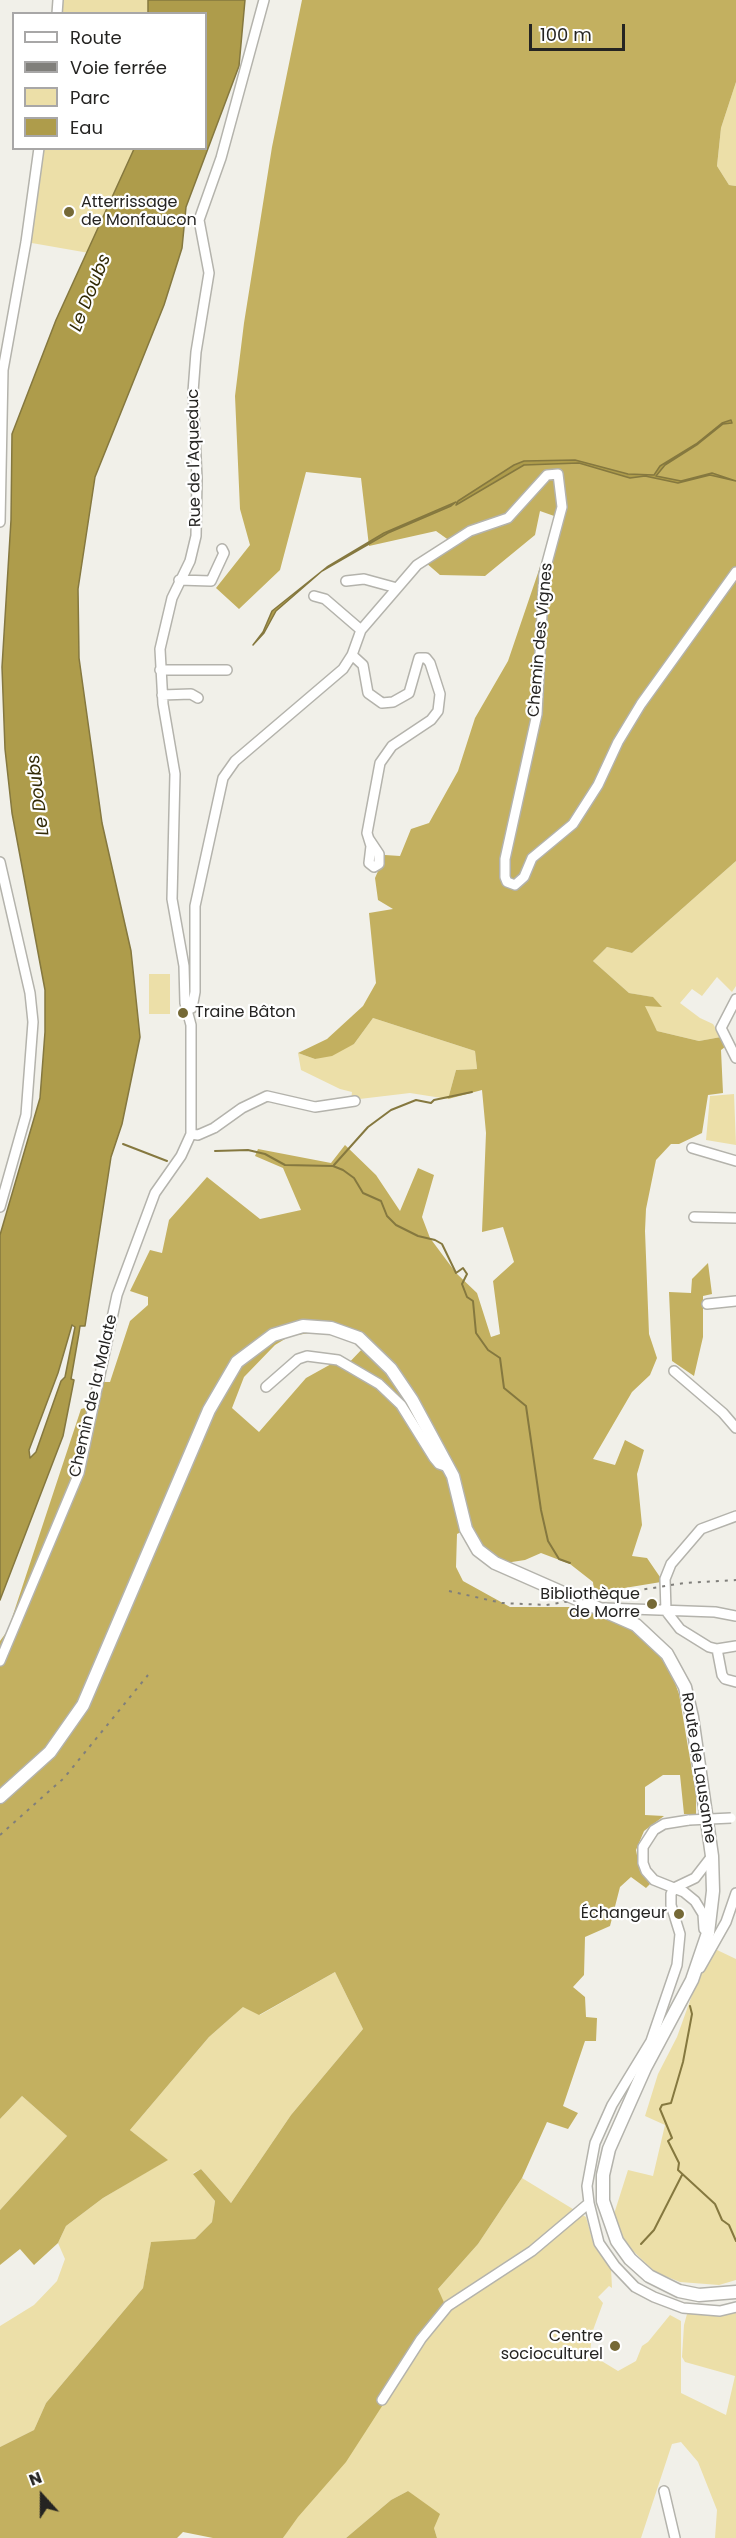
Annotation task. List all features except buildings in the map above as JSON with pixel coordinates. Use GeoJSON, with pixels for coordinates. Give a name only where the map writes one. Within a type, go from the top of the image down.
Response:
{"type":"FeatureCollection","features":[{"type":"Feature","properties":{"kind":"main road","name":"Route de Lausanne"},"geometry":{"type":"LineString","coordinates":[[0,1797],[50,1752],[83,1705],[175,1487],[225,1379],[237,1362],[251,1349],[287,1329],[303,1326],[331,1328],[359,1338],[372,1349],[405,1388],[448,1467],[456,1485],[466,1529],[473,1543],[484,1556],[500,1566],[601,1608],[644,1630],[667,1654],[681,1677],[692,1717],[712,1856],[713,1891],[708,1933],[690,1985],[614,2151],[608,2176],[609,2200],[622,2237],[633,2254],[652,2272],[680,2285],[699,2289],[736,2286]]}},
{"type":"Feature","properties":{"kind":"main road","name":"Route de Lausanne"},"geometry":{"type":"LineString","coordinates":[[690,1985],[645,2068],[609,2149],[603,2175],[603,2201],[617,2241],[630,2259],[649,2276],[679,2291],[699,2295],[736,2292]]}},
{"type":"Feature","properties":{"kind":"street","name":"Rue de l'Aqueduc"},"geometry":{"type":"LineString","coordinates":[[191,1134],[191,1024],[172,899],[175,774],[162,696],[161,639],[179,580],[190,561],[196,536],[197,479],[193,392],[196,352],[209,273],[199,220],[221,158],[264,0]]}},
{"type":"Feature","properties":{"kind":"street"},"geometry":{"type":"LineString","coordinates":[[0,522],[3,370],[26,242],[39,150]]}},
{"type":"Feature","properties":{"kind":"street","name":"Chemin des Vignes"},"geometry":{"type":"LineString","coordinates":[[187,1009],[192,1008],[195,992],[196,899],[224,778],[235,761],[344,669],[361,630],[396,588],[425,559],[470,531],[508,518],[542,480],[553,473],[558,474],[562,507],[544,573],[537,714],[505,859],[507,882],[515,885],[520,883],[532,858],[573,824],[598,785],[618,742],[641,704],[736,572]]}},
{"type":"Feature","properties":{"kind":"street"},"geometry":{"type":"LineString","coordinates":[[179,580],[211,581],[224,553],[222,549]]}},
{"type":"Feature","properties":{"kind":"street"},"geometry":{"type":"LineString","coordinates":[[346,581],[364,579],[396,588]]}},
{"type":"Feature","properties":{"kind":"street"},"geometry":{"type":"LineString","coordinates":[[314,596],[325,599],[361,630]]}},
{"type":"Feature","properties":{"kind":"street"},"geometry":{"type":"LineString","coordinates":[[352,655],[363,665],[368,693],[382,703],[393,702],[409,693],[419,658],[426,658],[430,663],[440,694],[438,711],[431,720],[407,735],[384,754],[368,818],[369,840]]}},
{"type":"Feature","properties":{"kind":"street"},"geometry":{"type":"LineString","coordinates":[[160,670],[226,669]]}},
{"type":"Feature","properties":{"kind":"street"},"geometry":{"type":"LineString","coordinates":[[162,696],[191,694],[198,698]]}},
{"type":"Feature","properties":{"kind":"street"},"geometry":{"type":"LineString","coordinates":[[0,862],[30,993],[33,1022],[26,1115],[0,1207]]}},
{"type":"Feature","properties":{"kind":"street"},"geometry":{"type":"LineString","coordinates":[[736,999],[721,1028],[736,1058]]}},
{"type":"Feature","properties":{"kind":"street"},"geometry":{"type":"LineString","coordinates":[[191,1134],[198,1135],[214,1128],[242,1108],[267,1096],[315,1107],[355,1101]]}},
{"type":"Feature","properties":{"kind":"street","name":"Chemin de la Malate"},"geometry":{"type":"LineString","coordinates":[[0,1662],[79,1473],[117,1294],[154,1192],[181,1156],[191,1134]]}},
{"type":"Feature","properties":{"kind":"street"},"geometry":{"type":"LineString","coordinates":[[692,1148],[736,1161]]}},
{"type":"Feature","properties":{"kind":"street"},"geometry":{"type":"LineString","coordinates":[[694,1217],[736,1218]]}},
{"type":"Feature","properties":{"kind":"street"},"geometry":{"type":"LineString","coordinates":[[707,1304],[736,1301]]}},
{"type":"Feature","properties":{"kind":"street"},"geometry":{"type":"LineString","coordinates":[[266,1387],[298,1359],[307,1356],[338,1360],[379,1384],[401,1404],[434,1458],[439,1464],[448,1467]]}},
{"type":"Feature","properties":{"kind":"street"},"geometry":{"type":"LineString","coordinates":[[674,1371],[723,1413],[736,1428]]}},
{"type":"Feature","properties":{"kind":"street"},"geometry":{"type":"LineString","coordinates":[[736,1516],[701,1528],[671,1564],[665,1579],[666,1611],[680,1629],[717,1650],[736,1646]]}},
{"type":"Feature","properties":{"kind":"street"},"geometry":{"type":"LineString","coordinates":[[601,1608],[715,1612],[736,1616]]}},
{"type":"Feature","properties":{"kind":"street"},"geometry":{"type":"LineString","coordinates":[[717,1650],[722,1675],[725,1679],[736,1682]]}},
{"type":"Feature","properties":{"kind":"street"},"geometry":{"type":"LineString","coordinates":[[701,1955],[704,1923],[702,1910],[689,1895],[661,1884],[646,1871],[643,1847],[647,1838],[659,1827],[689,1820],[734,1818]]}},
{"type":"Feature","properties":{"kind":"street"},"geometry":{"type":"LineString","coordinates":[[674,1888],[695,1878],[712,1856]]}},
{"type":"Feature","properties":{"kind":"street"},"geometry":{"type":"LineString","coordinates":[[674,1888],[671,1905],[680,1934],[680,1949],[672,1983],[651,2042],[612,2105],[595,2143],[586,2186],[599,2243],[615,2266],[635,2287],[654,2298],[683,2308],[720,2311],[736,2307]]}},
{"type":"Feature","properties":{"kind":"street"},"geometry":{"type":"LineString","coordinates":[[690,1985],[726,1922],[736,1893]]}},
{"type":"Feature","properties":{"kind":"street"},"geometry":{"type":"LineString","coordinates":[[382,2400],[421,2339],[448,2306],[532,2252],[589,2203]]}},
{"type":"Feature","properties":{"kind":"street"},"geometry":{"type":"LineString","coordinates":[[664,2491],[675,2538]]}},
{"type":"Feature","properties":{"kind":"green space"},"geometry":{"type":"Polygon","coordinates":[[[57,0],[148,0],[148,12],[57,12],[57,0]]]}},
{"type":"Feature","properties":{"kind":"green space"},"geometry":{"type":"Polygon","coordinates":[[[736,82],[736,186],[729,185],[717,166],[721,128],[736,82]]]}},
{"type":"Feature","properties":{"kind":"green space","name":"Atterrissage de Monfaucon"},"geometry":{"type":"Polygon","coordinates":[[[39,150],[134,150],[89,253],[26,242],[39,150]]]}},
{"type":"Feature","properties":{"kind":"green space"},"geometry":{"type":"Polygon","coordinates":[[[736,861],[736,986],[732,992],[717,977],[702,996],[692,989],[680,1003],[700,1018],[713,1024],[721,1037],[699,1041],[657,1031],[644,1006],[661,1006],[652,997],[629,993],[593,961],[607,947],[632,953],[736,861]]]}},
{"type":"Feature","properties":{"kind":"green space"},"geometry":{"type":"Polygon","coordinates":[[[149,974],[170,974],[170,1014],[149,1014],[149,974]]]}},
{"type":"Feature","properties":{"kind":"green space"},"geometry":{"type":"Polygon","coordinates":[[[373,1018],[475,1051],[477,1069],[456,1070],[448,1099],[410,1093],[351,1100],[352,1092],[340,1089],[301,1070],[298,1053],[315,1059],[354,1044],[373,1018]]]}},
{"type":"Feature","properties":{"kind":"green space"},"geometry":{"type":"Polygon","coordinates":[[[734,1094],[736,1145],[706,1140],[710,1096],[734,1094]]]}},
{"type":"Feature","properties":{"kind":"green space"},"geometry":{"type":"Polygon","coordinates":[[[715,1949],[736,1959],[736,2280],[719,2285],[680,2282],[655,2272],[631,2249],[619,2231],[614,2214],[628,2170],[653,2176],[665,2125],[645,2116],[658,2074],[677,2037],[697,1981],[715,1949]]]}},
{"type":"Feature","properties":{"kind":"green space"},"geometry":{"type":"Polygon","coordinates":[[[335,1972],[363,2029],[291,2115],[231,2203],[201,2169],[193,2173],[215,2201],[212,2222],[195,2239],[151,2243],[143,2288],[46,2403],[34,2430],[0,2447],[0,2326],[34,2305],[57,2281],[65,2259],[58,2243],[66,2226],[103,2198],[167,2160],[130,2130],[209,2037],[244,2006],[260,2015],[335,1972]]]}},
{"type":"Feature","properties":{"kind":"green space"},"geometry":{"type":"Polygon","coordinates":[[[22,2096],[67,2136],[0,2210],[0,2119],[22,2096]]]}},
{"type":"Feature","properties":{"kind":"green space"},"geometry":{"type":"Polygon","coordinates":[[[522,2178],[586,2217],[594,2246],[611,2268],[612,2288],[609,2286],[598,2297],[603,2303],[592,2333],[590,2354],[618,2371],[636,2361],[642,2346],[670,2315],[681,2321],[681,2393],[726,2415],[735,2376],[685,2362],[682,2357],[684,2325],[687,2314],[736,2311],[736,2538],[715,2538],[717,2510],[698,2462],[681,2442],[672,2444],[641,2538],[437,2538],[434,2528],[408,2491],[391,2500],[346,2538],[283,2538],[438,2289],[478,2244],[522,2178]]]}},
{"type":"Feature","properties":{"kind":"shaded area"},"geometry":{"type":"Polygon","coordinates":[[[302,0],[736,0],[736,82],[721,128],[717,166],[729,185],[736,186],[736,861],[632,953],[607,947],[593,961],[629,993],[653,997],[662,1007],[645,1006],[657,1031],[699,1041],[721,1037],[725,1047],[721,1050],[723,1093],[708,1095],[702,1133],[679,1144],[671,1144],[656,1160],[646,1209],[645,1231],[649,1334],[657,1358],[650,1375],[632,1392],[593,1459],[615,1465],[625,1440],[644,1450],[637,1474],[642,1525],[632,1556],[647,1558],[661,1582],[594,1593],[593,1582],[570,1564],[541,1553],[525,1560],[505,1563],[487,1552],[469,1528],[457,1534],[456,1567],[463,1581],[510,1607],[580,1607],[628,1627],[648,1643],[670,1669],[679,1694],[696,1794],[696,1814],[684,1814],[680,1775],[663,1775],[645,1787],[645,1815],[664,1816],[644,1831],[636,1850],[640,1871],[650,1884],[646,1888],[631,1877],[620,1887],[610,1926],[585,1937],[584,1975],[573,1987],[585,1997],[586,2017],[597,2018],[596,2041],[585,2041],[563,2106],[578,2113],[568,2129],[547,2122],[522,2178],[478,2244],[438,2289],[446,2307],[346,2462],[298,2517],[283,2538],[213,2538],[183,2532],[177,2538],[0,2538],[0,2447],[34,2430],[46,2403],[143,2288],[151,2242],[195,2239],[212,2222],[215,2201],[193,2174],[201,2169],[231,2203],[291,2115],[363,2029],[335,1972],[259,2015],[243,2007],[209,2037],[130,2130],[168,2160],[103,2198],[66,2226],[58,2243],[34,2265],[20,2249],[0,2265],[0,2210],[67,2136],[22,2096],[0,2119],[0,1641],[8,1630],[81,1409],[98,1404],[101,1382],[110,1382],[130,1321],[148,1305],[148,1297],[130,1291],[150,1250],[162,1253],[169,1220],[207,1177],[260,1219],[301,1210],[283,1168],[255,1156],[258,1149],[331,1163],[345,1145],[376,1175],[400,1211],[418,1168],[434,1175],[422,1217],[430,1238],[456,1273],[477,1293],[491,1337],[500,1334],[493,1281],[514,1262],[503,1227],[482,1232],[486,1133],[482,1090],[448,1099],[456,1070],[477,1069],[475,1051],[373,1018],[354,1044],[332,1056],[315,1059],[298,1053],[327,1039],[363,1006],[376,983],[369,913],[393,909],[378,900],[375,878],[385,855],[400,856],[411,829],[429,823],[458,771],[475,718],[508,661],[557,517],[540,511],[535,535],[485,576],[440,575],[425,562],[450,541],[436,531],[369,546],[361,478],[306,472],[280,570],[239,609],[216,588],[250,545],[240,509],[235,396],[244,323],[272,147],[302,0]],[[317,1332],[290,1336],[275,1345],[244,1377],[232,1408],[259,1432],[306,1378],[333,1363],[344,1368],[364,1347],[341,1335],[317,1332]]]}},
{"type":"Feature","properties":{"kind":"shaded area"},"geometry":{"type":"Polygon","coordinates":[[[708,1263],[712,1294],[703,1296],[703,1337],[694,1376],[672,1361],[669,1292],[691,1293],[692,1279],[708,1263]]]}},
{"type":"Feature","properties":{"kind":"shaded area"},"geometry":{"type":"Polygon","coordinates":[[[408,2491],[440,2514],[434,2528],[437,2538],[346,2538],[391,2500],[408,2491]]]}},
{"type":"Feature","properties":{"kind":"water","name":"Le Doubs"},"geometry":{"type":"Polygon","coordinates":[[[148,0],[245,0],[239,66],[186,207],[182,248],[164,305],[95,477],[78,589],[79,658],[102,823],[131,951],[140,1037],[122,1124],[111,1157],[85,1326],[80,1326],[71,1379],[74,1380],[63,1436],[0,1600],[0,1235],[40,1098],[45,1032],[45,990],[12,813],[5,749],[2,667],[11,520],[12,434],[56,320],[134,150],[207,150],[207,12],[148,12],[148,0]],[[72,1325],[58,1373],[29,1450],[30,1458],[36,1452],[61,1381],[65,1377],[75,1327],[72,1325]]]}},
{"type":"Feature","properties":{"kind":"water"},"geometry":{"type":"Polygon","coordinates":[[[731,420],[732,423],[723,424],[698,444],[665,465],[656,476],[681,481],[712,473],[736,481],[710,475],[678,483],[645,476],[630,478],[579,463],[524,465],[456,505],[458,501],[524,461],[575,460],[628,474],[654,475],[660,466],[696,444],[722,423],[731,420]]]}},
{"type":"Feature","properties":{"kind":"water"},"geometry":{"type":"Polygon","coordinates":[[[456,502],[388,533],[322,571],[384,533],[456,502]]]}},
{"type":"Feature","properties":{"kind":"water"},"geometry":{"type":"Polygon","coordinates":[[[322,571],[276,611],[264,633],[253,645],[263,632],[272,611],[322,571]]]}},
{"type":"Feature","properties":{"kind":"waterway"},"geometry":{"type":"LineString","coordinates":[[334,1165],[368,1127],[391,1110],[416,1100],[431,1103],[434,1100],[472,1092]]}},
{"type":"Feature","properties":{"kind":"waterway"},"geometry":{"type":"LineString","coordinates":[[123,1144],[167,1161]]}},
{"type":"Feature","properties":{"kind":"waterway"},"geometry":{"type":"LineString","coordinates":[[215,1151],[248,1150],[265,1154],[285,1165],[333,1166],[343,1170],[354,1178],[363,1193],[381,1201],[387,1216],[396,1225],[442,1244],[456,1273],[463,1268],[467,1274],[462,1284],[467,1297],[473,1301],[476,1333],[488,1350],[500,1358],[504,1388],[526,1406],[541,1510],[548,1541],[559,1559],[570,1563]]}},
{"type":"Feature","properties":{"kind":"waterway"},"geometry":{"type":"LineString","coordinates":[[690,2006],[692,2014],[683,2062],[671,2103],[662,2105],[660,2109],[672,2138],[668,2141],[679,2163],[678,2170],[715,2204],[722,2220],[729,2225],[736,2241]]}},
{"type":"Feature","properties":{"kind":"waterway"},"geometry":{"type":"LineString","coordinates":[[641,2244],[654,2230],[682,2175]]}},
{"type":"Feature","properties":{"kind":"railway"},"geometry":{"type":"LineString","coordinates":[[449,1591],[502,1603],[546,1605],[684,1583],[736,1580]]}},
{"type":"Feature","properties":{"kind":"railway"},"geometry":{"type":"LineString","coordinates":[[0,1835],[64,1778],[148,1675]]}},
{"type":"Feature","properties":{"kind":"place","name":"Atterrissage de Monfaucon"},"geometry":{"type":"Point","coordinates":[69,212]}},
{"type":"Feature","properties":{"kind":"place","name":"Traine Bâton"},"geometry":{"type":"Point","coordinates":[183,1013]}},
{"type":"Feature","properties":{"kind":"place","name":"Bibliothèque de Morre"},"geometry":{"type":"Point","coordinates":[652,1604]}},
{"type":"Feature","properties":{"kind":"place","name":"Échangeur"},"geometry":{"type":"Point","coordinates":[679,1914]}},
{"type":"Feature","properties":{"kind":"place","name":"Centre socioculturel"},"geometry":{"type":"Point","coordinates":[615,2346]}}]}
